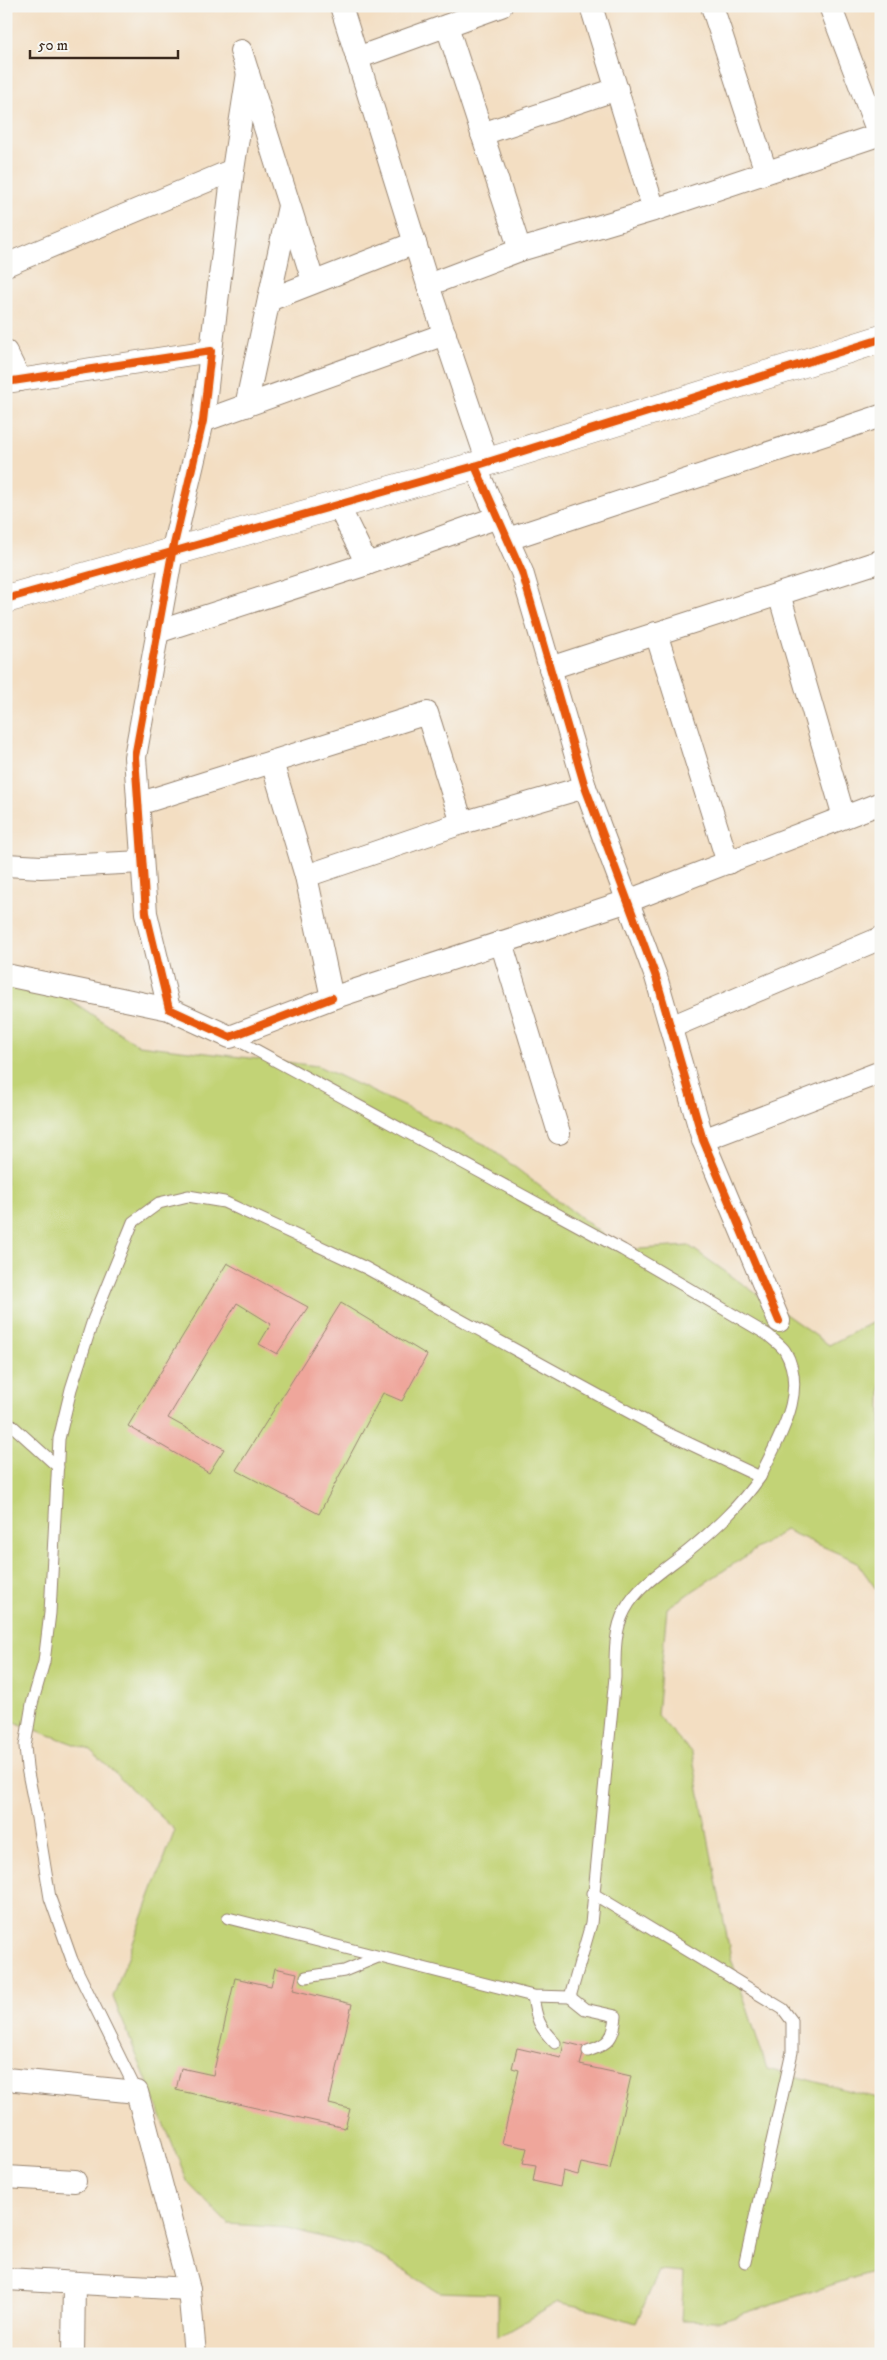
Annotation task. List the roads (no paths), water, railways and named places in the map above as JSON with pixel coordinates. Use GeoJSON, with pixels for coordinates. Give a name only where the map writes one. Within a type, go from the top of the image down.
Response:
{"type":"FeatureCollection","features":[{"type":"Feature","properties":{"kind":"street"},"geometry":{"type":"LineString","coordinates":[[341,6],[444,334],[498,517],[522,572],[585,787],[656,977],[703,1140],[779,1321]]}},
{"type":"Feature","properties":{"kind":"street"},"geometry":{"type":"LineString","coordinates":[[357,58],[501,6]]}},
{"type":"Feature","properties":{"kind":"street"},"geometry":{"type":"LineString","coordinates":[[591,6],[654,210]]}},
{"type":"Feature","properties":{"kind":"street"},"geometry":{"type":"LineString","coordinates":[[712,6],[766,172]]}},
{"type":"Feature","properties":{"kind":"street"},"geometry":{"type":"LineString","coordinates":[[428,285],[520,250],[654,210],[880,135],[836,8]]}},
{"type":"Feature","properties":{"kind":"street"},"geometry":{"type":"LineString","coordinates":[[447,26],[520,250]]}},
{"type":"Feature","properties":{"kind":"street"},"geometry":{"type":"LineString","coordinates":[[241,51],[313,281]]}},
{"type":"Feature","properties":{"kind":"street"},"geometry":{"type":"LineString","coordinates":[[169,1009],[146,914],[135,757],[172,552],[203,421],[233,170],[248,73]]}},
{"type":"Feature","properties":{"kind":"street"},"geometry":{"type":"LineString","coordinates":[[482,134],[617,89]]}},
{"type":"Feature","properties":{"kind":"street"},"geometry":{"type":"LineString","coordinates":[[6,265],[233,170]]}},
{"type":"Feature","properties":{"kind":"street"},"geometry":{"type":"LineString","coordinates":[[246,406],[289,205]]}},
{"type":"Feature","properties":{"kind":"street"},"geometry":{"type":"LineString","coordinates":[[269,300],[415,242]]}},
{"type":"Feature","properties":{"kind":"street"},"geometry":{"type":"LineString","coordinates":[[203,421],[444,334]]}},
{"type":"Feature","properties":{"kind":"street"},"geometry":{"type":"LineString","coordinates":[[6,599],[482,464],[881,339]]}},
{"type":"Feature","properties":{"kind":"street"},"geometry":{"type":"LineString","coordinates":[[6,352],[13,381],[211,351]]}},
{"type":"Feature","properties":{"kind":"street"},"geometry":{"type":"LineString","coordinates":[[508,539],[881,416]]}},
{"type":"Feature","properties":{"kind":"street"},"geometry":{"type":"LineString","coordinates":[[338,505],[367,564]]}},
{"type":"Feature","properties":{"kind":"street"},"geometry":{"type":"LineString","coordinates":[[157,632],[367,564],[498,517]]}},
{"type":"Feature","properties":{"kind":"street"},"geometry":{"type":"LineString","coordinates":[[550,668],[881,560]]}},
{"type":"Feature","properties":{"kind":"street"},"geometry":{"type":"LineString","coordinates":[[779,594],[844,817]]}},
{"type":"Feature","properties":{"kind":"street"},"geometry":{"type":"LineString","coordinates":[[656,633],[728,863]]}},
{"type":"Feature","properties":{"kind":"street"},"geometry":{"type":"LineString","coordinates":[[138,804],[427,713],[462,823]]}},
{"type":"Feature","properties":{"kind":"street"},"geometry":{"type":"LineString","coordinates":[[272,762],[306,876],[332,998]]}},
{"type":"Feature","properties":{"kind":"street"},"geometry":{"type":"LineString","coordinates":[[306,876],[462,823],[585,787]]}},
{"type":"Feature","properties":{"kind":"street"},"geometry":{"type":"LineString","coordinates":[[6,975],[169,1009],[230,1037],[332,998],[628,901],[881,803]]}},
{"type":"Feature","properties":{"kind":"street"},"geometry":{"type":"LineString","coordinates":[[6,865],[40,868],[142,862]]}},
{"type":"Feature","properties":{"kind":"street"},"geometry":{"type":"LineString","coordinates":[[670,1027],[881,938]]}},
{"type":"Feature","properties":{"kind":"street"},"geometry":{"type":"LineString","coordinates":[[501,942],[560,1133]]}},
{"type":"Feature","properties":{"kind":"street"},"geometry":{"type":"LineString","coordinates":[[703,1140],[881,1072]]}},
{"type":"Feature","properties":{"kind":"street"},"geometry":{"type":"LineString","coordinates":[[6,2079],[137,2092],[189,2290],[195,2354]]}},
{"type":"Feature","properties":{"kind":"street"},"geometry":{"type":"LineString","coordinates":[[6,2177],[75,2181]]}},
{"type":"Feature","properties":{"kind":"street"},"geometry":{"type":"LineString","coordinates":[[6,2279],[189,2290]]}},
{"type":"Feature","properties":{"kind":"street"},"geometry":{"type":"LineString","coordinates":[[73,2354],[74,2283]]}},
{"type":"Feature","properties":{"kind":"lane"},"geometry":{"type":"LineString","coordinates":[[230,1037],[615,1245],[768,1335],[784,1349],[792,1369],[795,1386],[791,1409],[760,1477],[743,1502],[638,1590],[624,1611],[616,1639],[614,1678],[592,1893],[591,1924],[570,1996]]}},
{"type":"Feature","properties":{"kind":"lane"},"geometry":{"type":"LineString","coordinates":[[137,2092],[72,1960],[50,1898],[38,1818],[27,1768],[25,1746],[32,1704],[44,1662],[50,1613],[59,1439],[71,1389],[93,1320],[133,1222],[159,1203],[188,1196],[224,1202],[366,1268],[669,1434],[760,1477]]}},
{"type":"Feature","properties":{"kind":"lane"},"geometry":{"type":"LineString","coordinates":[[6,1420],[58,1467]]}},
{"type":"Feature","properties":{"kind":"lane"},"geometry":{"type":"LineString","coordinates":[[592,1893],[784,2009],[792,2021],[792,2052],[745,2262]]}},
{"type":"Feature","properties":{"kind":"lane"},"geometry":{"type":"LineString","coordinates":[[228,1918],[533,1996],[570,1996],[585,2008],[616,2016],[614,2033],[602,2046],[588,2051]]}},
{"type":"Feature","properties":{"kind":"lane"},"geometry":{"type":"LineString","coordinates":[[306,1976],[344,1971],[378,1956]]}},
{"type":"Feature","properties":{"kind":"lane"},"geometry":{"type":"LineString","coordinates":[[533,1996],[541,2029],[555,2043]]}}]}
